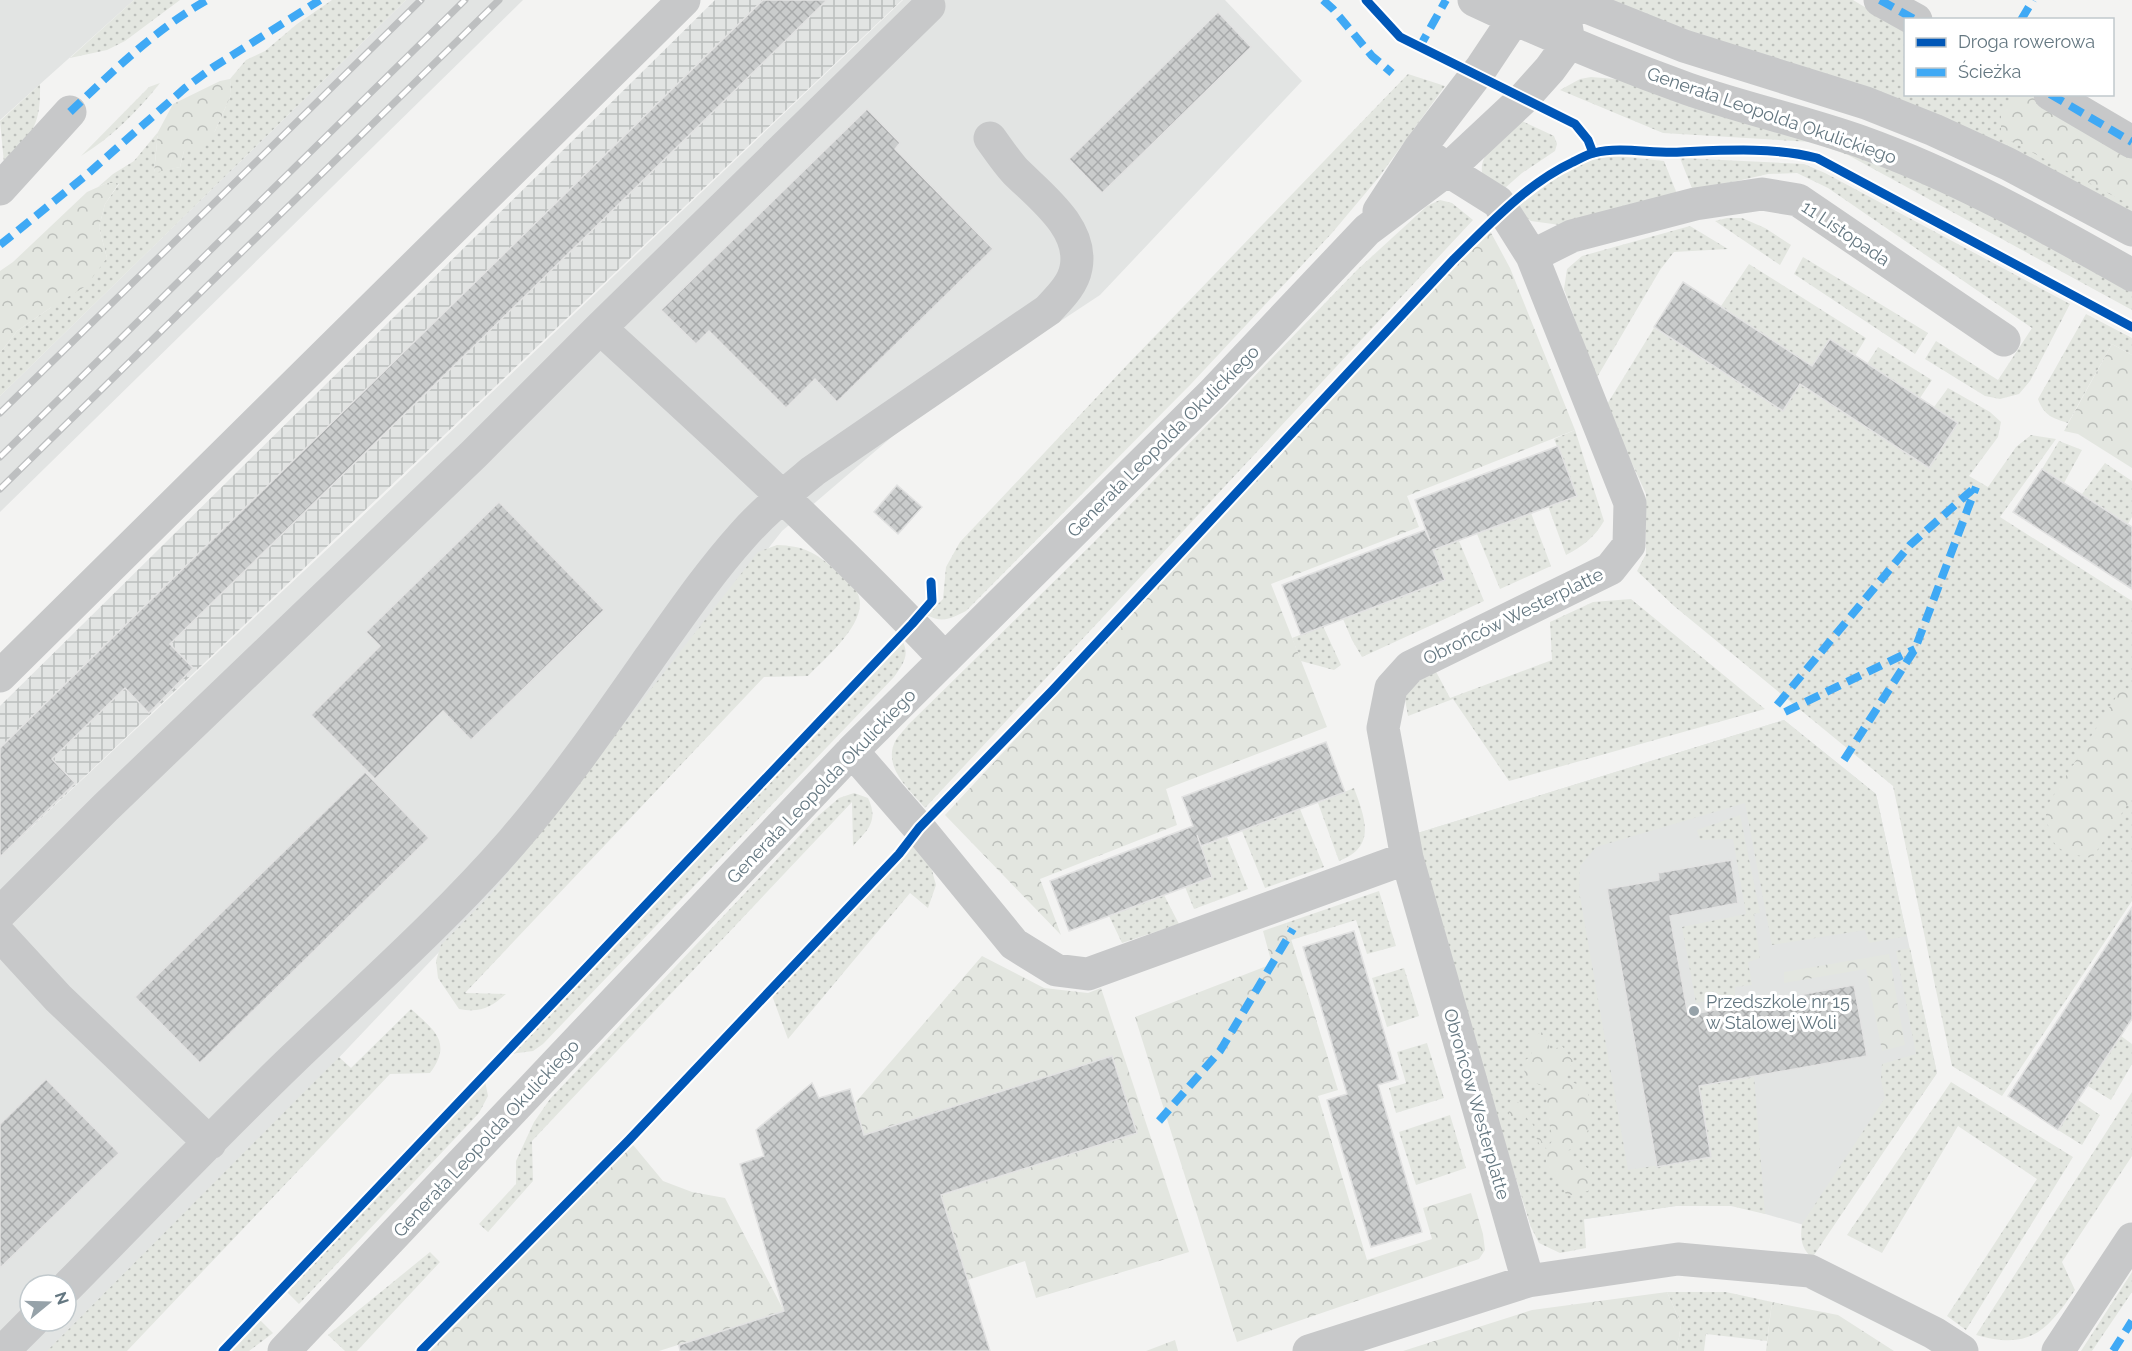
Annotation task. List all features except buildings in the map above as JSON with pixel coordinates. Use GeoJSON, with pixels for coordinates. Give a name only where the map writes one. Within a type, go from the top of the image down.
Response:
{"type":"FeatureCollection","features":[{"type":"Feature","properties":{"kind":"street"},"geometry":{"type":"LineString","coordinates":[[0,676],[684,0]]}},
{"type":"Feature","properties":{"kind":"street"},"geometry":{"type":"LineString","coordinates":[[1474,0],[1569,43]]}},
{"type":"Feature","properties":{"kind":"street","name":"Generała Leopolda Okulickiego"},"geometry":{"type":"LineString","coordinates":[[1367,230],[1420,148],[1482,67],[1515,19],[1544,0]]}},
{"type":"Feature","properties":{"kind":"street"},"geometry":{"type":"LineString","coordinates":[[1562,0],[1569,43]]}},
{"type":"Feature","properties":{"kind":"street","name":"Generała Leopolda Okulickiego"},"geometry":{"type":"LineString","coordinates":[[1569,0],[1684,46],[1866,103],[1934,130],[2008,164],[2132,230]]}},
{"type":"Feature","properties":{"kind":"street"},"geometry":{"type":"LineString","coordinates":[[1881,0],[1912,18]]}},
{"type":"Feature","properties":{"kind":"street"},"geometry":{"type":"LineString","coordinates":[[0,913],[105,808],[474,454],[929,6]]}},
{"type":"Feature","properties":{"kind":"street","name":"Generała Leopolda Okulickiego"},"geometry":{"type":"LineString","coordinates":[[284,1351],[852,751],[1212,394],[1367,230],[1447,170],[1524,98],[1569,43],[1689,89],[1862,142],[1960,183],[2052,230],[2132,275]]}},
{"type":"Feature","properties":{"kind":"street"},"geometry":{"type":"LineString","coordinates":[[2053,96],[2132,142]]}},
{"type":"Feature","properties":{"kind":"street"},"geometry":{"type":"LineString","coordinates":[[0,189],[70,112]]}},
{"type":"Feature","properties":{"kind":"street"},"geometry":{"type":"LineString","coordinates":[[78,1276],[292,1060],[395,963],[510,844],[588,746],[718,563],[745,532],[783,495],[821,465],[1048,310],[1072,280],[1077,255],[1075,242],[1054,210],[1013,168],[990,138]]}},
{"type":"Feature","properties":{"kind":"street","name":"Obrońców Westerplatte"},"geometry":{"type":"LineString","coordinates":[[1420,148],[1447,170],[1498,202],[1532,256],[1630,503],[1629,545],[1610,569],[1410,667],[1391,688],[1383,728],[1407,858],[1528,1281]]}},
{"type":"Feature","properties":{"kind":"street","name":"11 Listopada"},"geometry":{"type":"LineString","coordinates":[[1532,256],[1572,236],[1695,204],[1762,194],[1798,200],[2004,340]]}},
{"type":"Feature","properties":{"kind":"street"},"geometry":{"type":"LineString","coordinates":[[600,328],[783,495],[945,659]]}},
{"type":"Feature","properties":{"kind":"street"},"geometry":{"type":"LineString","coordinates":[[852,751],[919,828],[1014,944],[1056,970],[1088,974],[1407,858]]}},
{"type":"Feature","properties":{"kind":"street"},"geometry":{"type":"LineString","coordinates":[[0,935],[58,998],[210,1143]]}},
{"type":"Feature","properties":{"kind":"street"},"geometry":{"type":"LineString","coordinates":[[2058,1351],[2132,1239]]}},
{"type":"Feature","properties":{"kind":"street"},"geometry":{"type":"LineString","coordinates":[[1309,1351],[1528,1281],[1678,1259],[1810,1271],[1934,1334],[1962,1351]]}},
{"type":"Feature","properties":{"kind":"street"},"geometry":{"type":"LineString","coordinates":[[3,1351],[21,1333]]}},
{"type":"Feature","properties":{"kind":"shaded area"},"geometry":{"type":"Polygon","coordinates":[[[0,0],[134,0],[0,120],[0,0]]]}},
{"type":"Feature","properties":{"kind":"shaded area"},"geometry":{"type":"Polygon","coordinates":[[[406,0],[523,0],[0,512],[0,396],[406,0]]]}},
{"type":"Feature","properties":{"kind":"shaded area"},"geometry":{"type":"Polygon","coordinates":[[[715,0],[902,0],[0,857],[0,706],[715,0]]]}},
{"type":"Feature","properties":{"kind":"shaded area"},"geometry":{"type":"Polygon","coordinates":[[[903,0],[1225,0],[1302,81],[1100,295],[914,418],[782,531],[495,893],[61,1351],[0,1351],[0,857],[354,524],[903,0]]]}},
{"type":"Feature","properties":{"kind":"shaded area","name":"Przedszkole nr 15 w Stalowej Woli"},"geometry":{"type":"Polygon","coordinates":[[[1784,720],[1876,794],[1937,1073],[1828,1232],[1738,1206],[1676,1206],[1531,1227],[1411,835],[1784,720]]]}},
{"type":"Feature","properties":{"kind":"green space"},"geometry":{"type":"Polygon","coordinates":[[[134,0],[180,0],[125,41],[107,50],[70,58],[134,0]]]}},
{"type":"Feature","properties":{"kind":"green space"},"geometry":{"type":"Polygon","coordinates":[[[332,0],[406,0],[0,396],[0,353],[17,331],[50,308],[107,258],[99,227],[105,204],[119,184],[107,183],[98,187],[134,161],[158,132],[154,172],[180,167],[184,151],[215,131],[231,95],[230,79],[246,60],[265,51],[297,24],[332,0]]]}},
{"type":"Feature","properties":{"kind":"green space"},"geometry":{"type":"Polygon","coordinates":[[[1599,0],[1853,0],[1904,25],[1904,96],[2032,96],[2132,155],[2132,215],[1599,0]]]}},
{"type":"Feature","properties":{"kind":"green space"},"geometry":{"type":"Polygon","coordinates":[[[1408,74],[1445,86],[1379,177],[1332,233],[1191,384],[966,611],[942,620],[927,615],[943,599],[946,567],[960,542],[1408,74]]]}},
{"type":"Feature","properties":{"kind":"green space"},"geometry":{"type":"Polygon","coordinates":[[[1591,77],[1627,80],[1911,172],[2132,287],[2132,310],[1848,155],[1812,142],[1663,133],[1560,90],[1580,79],[1591,77]]]}},
{"type":"Feature","properties":{"kind":"green space"},"geometry":{"type":"Polygon","coordinates":[[[230,79],[231,95],[215,131],[200,149],[184,151],[180,167],[154,173],[158,132],[173,104],[220,81],[230,79]]]}},
{"type":"Feature","properties":{"kind":"green space"},"geometry":{"type":"Polygon","coordinates":[[[160,83],[124,123],[81,156],[149,87],[160,83]]]}},
{"type":"Feature","properties":{"kind":"green space"},"geometry":{"type":"Polygon","coordinates":[[[40,84],[39,110],[33,129],[22,145],[4,163],[0,121],[40,84]]]}},
{"type":"Feature","properties":{"kind":"green space"},"geometry":{"type":"Polygon","coordinates":[[[2017,96],[2032,96],[2132,155],[2132,206],[1998,134],[2001,131],[2001,111],[2017,96]]]}},
{"type":"Feature","properties":{"kind":"green space"},"geometry":{"type":"Polygon","coordinates":[[[1520,120],[1554,136],[1557,144],[1555,151],[1522,173],[1497,195],[1485,180],[1482,171],[1483,163],[1492,147],[1520,120]]]}},
{"type":"Feature","properties":{"kind":"green space"},"geometry":{"type":"Polygon","coordinates":[[[1616,156],[1664,161],[1677,194],[1560,225],[1531,221],[1515,209],[1562,172],[1587,159],[1616,156]]]}},
{"type":"Feature","properties":{"kind":"green space"},"geometry":{"type":"Polygon","coordinates":[[[1680,158],[1804,164],[1825,173],[2070,304],[2030,381],[2019,394],[2000,399],[1985,396],[1925,359],[1936,341],[1998,380],[2032,328],[1828,188],[1797,173],[1768,174],[1693,191],[1680,158]]]}},
{"type":"Feature","properties":{"kind":"green space"},"geometry":{"type":"Polygon","coordinates":[[[107,183],[119,183],[105,204],[99,227],[107,258],[86,286],[17,331],[0,353],[0,271],[13,262],[87,192],[107,183]]]}},
{"type":"Feature","properties":{"kind":"green space"},"geometry":{"type":"Polygon","coordinates":[[[1440,200],[1452,203],[1473,220],[925,808],[906,787],[896,771],[892,753],[900,734],[1093,543],[1357,270],[1427,206],[1440,200]]]}},
{"type":"Feature","properties":{"kind":"green space"},"geometry":{"type":"Polygon","coordinates":[[[1742,218],[1765,228],[1791,245],[1780,265],[1715,221],[1742,218]]]}},
{"type":"Feature","properties":{"kind":"green space"},"geometry":{"type":"Polygon","coordinates":[[[1690,226],[1728,249],[1674,252],[1660,270],[1596,379],[1564,289],[1567,269],[1582,256],[1690,226]]]}},
{"type":"Feature","properties":{"kind":"green space"},"geometry":{"type":"Polygon","coordinates":[[[1489,229],[1510,268],[1575,430],[1407,496],[1419,527],[1271,584],[1327,727],[1166,789],[1177,825],[1040,879],[1061,935],[945,815],[1489,229]]]}},
{"type":"Feature","properties":{"kind":"green space"},"geometry":{"type":"Polygon","coordinates":[[[1803,257],[1928,333],[1915,354],[1794,274],[1803,257]]]}},
{"type":"Feature","properties":{"kind":"green space"},"geometry":{"type":"Polygon","coordinates":[[[1749,264],[1866,338],[1855,356],[1829,340],[1812,366],[1721,306],[1749,264]]]}},
{"type":"Feature","properties":{"kind":"green space"},"geometry":{"type":"Polygon","coordinates":[[[2086,314],[2132,338],[2132,355],[2112,344],[2068,423],[2046,413],[2038,399],[2086,314]]]}},
{"type":"Feature","properties":{"kind":"green space"},"geometry":{"type":"Polygon","coordinates":[[[1654,328],[1783,410],[1800,384],[1929,468],[1958,423],[1934,407],[1948,388],[1990,412],[2001,422],[1998,437],[1969,476],[1988,487],[2016,447],[2031,435],[2056,439],[2000,517],[2132,601],[2132,901],[2002,1096],[1952,1066],[1893,786],[1674,606],[1637,571],[1646,554],[1646,494],[1606,406],[1654,328]]]}},
{"type":"Feature","properties":{"kind":"green space"},"geometry":{"type":"Polygon","coordinates":[[[2112,344],[2132,355],[2132,468],[2078,434],[2064,431],[2112,344]]]}},
{"type":"Feature","properties":{"kind":"green space"},"geometry":{"type":"Polygon","coordinates":[[[1878,347],[1932,380],[1920,398],[1867,364],[1878,347]]]}},
{"type":"Feature","properties":{"kind":"green space"},"geometry":{"type":"Polygon","coordinates":[[[1575,430],[1604,521],[1588,541],[1566,555],[1548,506],[1577,496],[1554,439],[1575,430]]]}},
{"type":"Feature","properties":{"kind":"green space"},"geometry":{"type":"Polygon","coordinates":[[[2059,441],[2082,450],[2064,483],[2042,469],[2059,441]]]}},
{"type":"Feature","properties":{"kind":"green space"},"geometry":{"type":"Polygon","coordinates":[[[2105,463],[2132,481],[2132,517],[2128,524],[2082,494],[2105,463]]]}},
{"type":"Feature","properties":{"kind":"green space"},"geometry":{"type":"Polygon","coordinates":[[[1531,513],[1551,566],[1500,589],[1477,534],[1531,513]]]}},
{"type":"Feature","properties":{"kind":"green space"},"geometry":{"type":"Polygon","coordinates":[[[1459,541],[1484,601],[1362,657],[1343,619],[1433,550],[1459,541]]]}},
{"type":"Feature","properties":{"kind":"green space"},"geometry":{"type":"Polygon","coordinates":[[[777,545],[794,547],[815,554],[855,589],[860,600],[859,612],[846,636],[808,676],[764,677],[465,993],[506,994],[495,1003],[479,1010],[459,1009],[438,978],[436,961],[441,945],[492,893],[758,552],[777,545]]]}},
{"type":"Feature","properties":{"kind":"green space"},"geometry":{"type":"Polygon","coordinates":[[[1631,599],[1765,709],[1509,781],[1453,699],[1408,716],[1404,694],[1433,666],[1450,698],[1552,660],[1550,622],[1593,602],[1631,599]]]}},
{"type":"Feature","properties":{"kind":"green space"},"geometry":{"type":"Polygon","coordinates":[[[1323,626],[1341,665],[1334,670],[1301,661],[1292,638],[1323,626]]]}},
{"type":"Feature","properties":{"kind":"green space"},"geometry":{"type":"Polygon","coordinates":[[[903,642],[905,656],[894,677],[543,1044],[533,1051],[510,1054],[903,642]]]}},
{"type":"Feature","properties":{"kind":"green space"},"geometry":{"type":"Polygon","coordinates":[[[2123,686],[2132,692],[2132,798],[2092,858],[2069,853],[2056,845],[2052,839],[2045,809],[2123,686]]]}},
{"type":"Feature","properties":{"kind":"green space"},"geometry":{"type":"Polygon","coordinates":[[[1784,720],[1876,794],[1907,936],[1869,943],[1865,930],[1772,945],[1745,803],[1596,847],[1580,866],[1579,891],[1628,1170],[1711,1157],[1699,1086],[1754,1076],[1765,1214],[1731,1206],[1676,1206],[1584,1219],[1586,1248],[1560,1253],[1539,1243],[1531,1227],[1411,835],[1784,720]]]}},
{"type":"Feature","properties":{"kind":"green space"},"geometry":{"type":"Polygon","coordinates":[[[1354,788],[1362,810],[1365,831],[1359,848],[1339,861],[1318,803],[1354,788]]]}},
{"type":"Feature","properties":{"kind":"green space"},"geometry":{"type":"Polygon","coordinates":[[[854,793],[868,798],[871,806],[872,819],[863,835],[853,846],[852,802],[532,1141],[533,1181],[488,1232],[479,1224],[516,1184],[516,1161],[534,1122],[550,1099],[818,816],[839,798],[854,793]]]}},
{"type":"Feature","properties":{"kind":"green space"},"geometry":{"type":"Polygon","coordinates":[[[1300,809],[1324,867],[1265,888],[1242,831],[1300,809]]]}},
{"type":"Feature","properties":{"kind":"green space"},"geometry":{"type":"Polygon","coordinates":[[[1740,815],[1760,913],[1754,914],[1760,958],[1748,962],[1752,985],[1735,987],[1735,996],[1696,1003],[1682,927],[1746,914],[1733,839],[1700,840],[1697,830],[1740,815]]]}},
{"type":"Feature","properties":{"kind":"green space"},"geometry":{"type":"Polygon","coordinates":[[[1227,837],[1248,889],[1194,909],[1185,887],[1212,877],[1201,847],[1227,837]]]}},
{"type":"Feature","properties":{"kind":"green space"},"geometry":{"type":"Polygon","coordinates":[[[909,841],[930,863],[936,885],[928,908],[910,893],[788,1039],[770,990],[909,841]]]}},
{"type":"Feature","properties":{"kind":"green space"},"geometry":{"type":"Polygon","coordinates":[[[1379,891],[1396,946],[1367,954],[1356,920],[1291,940],[1286,923],[1379,891]]]}},
{"type":"Feature","properties":{"kind":"green space"},"geometry":{"type":"Polygon","coordinates":[[[1164,895],[1179,924],[1122,943],[1109,916],[1164,895]]]}},
{"type":"Feature","properties":{"kind":"green space"},"geometry":{"type":"Polygon","coordinates":[[[1286,923],[1338,1090],[1318,1096],[1367,1260],[1432,1239],[1423,1208],[1471,1193],[1483,1234],[1485,1250],[1479,1259],[1237,1342],[1135,1017],[1272,964],[1263,931],[1286,923]]]}},
{"type":"Feature","properties":{"kind":"green space"},"geometry":{"type":"Polygon","coordinates":[[[1910,948],[1937,1073],[1812,1258],[1802,1242],[1802,1224],[1885,1098],[1881,1080],[1882,1064],[1916,1054],[1896,951],[1910,948]]]}},
{"type":"Feature","properties":{"kind":"green space"},"geometry":{"type":"Polygon","coordinates":[[[1889,954],[1905,1045],[1882,1051],[1866,969],[1784,983],[1784,972],[1889,954]]]}},
{"type":"Feature","properties":{"kind":"green space"},"geometry":{"type":"Polygon","coordinates":[[[982,956],[1044,988],[1088,993],[1101,988],[1189,1252],[1036,1298],[1025,1261],[968,1280],[953,1234],[890,1212],[1137,1133],[1112,1056],[864,1135],[855,1103],[982,956]]]}},
{"type":"Feature","properties":{"kind":"green space"},"geometry":{"type":"Polygon","coordinates":[[[1404,968],[1419,1016],[1387,1027],[1372,978],[1404,968]]]}},
{"type":"Feature","properties":{"kind":"green space"},"geometry":{"type":"Polygon","coordinates":[[[411,1009],[438,1037],[440,1053],[430,1073],[390,1074],[127,1351],[47,1351],[65,1333],[78,1333],[78,1320],[339,1057],[351,1068],[411,1009]]]}},
{"type":"Feature","properties":{"kind":"green space"},"geometry":{"type":"Polygon","coordinates":[[[1543,1032],[1551,1050],[1562,1046],[1573,1061],[1564,1079],[1587,1088],[1592,1121],[1582,1143],[1567,1151],[1592,1172],[1588,1191],[1567,1196],[1560,1183],[1546,1168],[1546,1158],[1526,1116],[1509,1116],[1510,1101],[1521,1103],[1546,1149],[1553,1140],[1546,1109],[1548,1087],[1527,1081],[1522,1062],[1532,1056],[1530,1037],[1543,1032]]]}},
{"type":"Feature","properties":{"kind":"green space"},"geometry":{"type":"Polygon","coordinates":[[[2121,1036],[2132,1044],[2132,1064],[2111,1100],[2088,1086],[2121,1036]]]}},
{"type":"Feature","properties":{"kind":"green space"},"geometry":{"type":"Polygon","coordinates":[[[1427,1043],[1444,1098],[1396,1113],[1389,1088],[1406,1083],[1397,1052],[1427,1043]]]}},
{"type":"Feature","properties":{"kind":"green space"},"geometry":{"type":"Polygon","coordinates":[[[485,1081],[488,1096],[479,1113],[299,1304],[287,1292],[485,1081]]]}},
{"type":"Feature","properties":{"kind":"green space"},"geometry":{"type":"Polygon","coordinates":[[[1951,1082],[2073,1157],[1966,1330],[1947,1316],[2037,1179],[1958,1126],[1882,1253],[1847,1235],[1951,1082]]]}},
{"type":"Feature","properties":{"kind":"green space"},"geometry":{"type":"Polygon","coordinates":[[[2132,1092],[2132,1156],[2062,1262],[2075,1290],[2055,1317],[2035,1334],[2010,1340],[1976,1335],[2132,1092]]]}},
{"type":"Feature","properties":{"kind":"green space"},"geometry":{"type":"Polygon","coordinates":[[[2078,1100],[2100,1115],[2082,1145],[2058,1130],[2078,1100]]]}},
{"type":"Feature","properties":{"kind":"green space"},"geometry":{"type":"Polygon","coordinates":[[[1450,1115],[1466,1168],[1416,1185],[1399,1132],[1450,1115]]]}},
{"type":"Feature","properties":{"kind":"green space"},"geometry":{"type":"Polygon","coordinates":[[[629,1140],[663,1181],[692,1192],[725,1198],[784,1311],[659,1351],[421,1351],[629,1140]]]}},
{"type":"Feature","properties":{"kind":"green space"},"geometry":{"type":"Polygon","coordinates":[[[430,1252],[440,1262],[357,1351],[345,1351],[328,1335],[430,1252]]]}},
{"type":"Feature","properties":{"kind":"green space"},"geometry":{"type":"Polygon","coordinates":[[[2132,1272],[2132,1292],[2092,1351],[2081,1351],[2132,1272]]]}},
{"type":"Feature","properties":{"kind":"green space"},"geometry":{"type":"Polygon","coordinates":[[[1667,1292],[1726,1292],[1772,1302],[1767,1341],[1706,1334],[1704,1351],[1677,1351],[1681,1324],[1667,1292]]]}},
{"type":"Feature","properties":{"kind":"green space"},"geometry":{"type":"Polygon","coordinates":[[[1667,1292],[1681,1324],[1677,1351],[1403,1351],[1532,1310],[1667,1292]]]}},
{"type":"Feature","properties":{"kind":"green space"},"geometry":{"type":"Polygon","coordinates":[[[1772,1302],[1838,1315],[1894,1351],[1766,1351],[1772,1302]]]}},
{"type":"Feature","properties":{"kind":"green space"},"geometry":{"type":"Polygon","coordinates":[[[259,1319],[273,1333],[249,1351],[230,1351],[259,1319]]]}},
{"type":"Feature","properties":{"kind":"green space"},"geometry":{"type":"Polygon","coordinates":[[[1175,1340],[1178,1351],[1146,1351],[1175,1340]]]}},
{"type":"Feature","properties":{"kind":"railway"},"geometry":{"type":"LineString","coordinates":[[0,413],[421,0]]}},
{"type":"Feature","properties":{"kind":"railway"},"geometry":{"type":"LineString","coordinates":[[0,457],[465,0]]}},
{"type":"Feature","properties":{"kind":"railway"},"geometry":{"type":"LineString","coordinates":[[0,489],[499,0]]}},
{"type":"Feature","properties":{"kind":"marked path"},"geometry":{"type":"LineString","coordinates":[[70,112],[153,37],[207,0]]}},
{"type":"Feature","properties":{"kind":"marked path"},"geometry":{"type":"LineString","coordinates":[[0,245],[84,177],[185,88],[212,68],[320,0]]}},
{"type":"Feature","properties":{"kind":"marked path"},"geometry":{"type":"LineString","coordinates":[[1323,0],[1372,56],[1392,73]]}},
{"type":"Feature","properties":{"kind":"marked path"},"geometry":{"type":"LineString","coordinates":[[1419,48],[1446,0]]}},
{"type":"Feature","properties":{"kind":"marked path"},"geometry":{"type":"LineString","coordinates":[[1880,0],[1912,18]]}},
{"type":"Feature","properties":{"kind":"marked path"},"geometry":{"type":"LineString","coordinates":[[2022,18],[2033,0]]}},
{"type":"Feature","properties":{"kind":"marked path"},"geometry":{"type":"LineString","coordinates":[[2053,96],[2132,142]]}},
{"type":"Feature","properties":{"kind":"marked path"},"geometry":{"type":"LineString","coordinates":[[1844,760],[1915,649],[1976,487]]}},
{"type":"Feature","properties":{"kind":"marked path"},"geometry":{"type":"LineString","coordinates":[[1777,705],[1910,545],[1973,489]]}},
{"type":"Feature","properties":{"kind":"marked path"},"geometry":{"type":"LineString","coordinates":[[1785,712],[1915,649]]}},
{"type":"Feature","properties":{"kind":"marked path"},"geometry":{"type":"LineString","coordinates":[[1159,1121],[1220,1051],[1293,929]]}},
{"type":"Feature","properties":{"kind":"marked path"},"geometry":{"type":"LineString","coordinates":[[2113,1351],[2132,1321]]}},
{"type":"Feature","properties":{"kind":"cycle path"},"geometry":{"type":"LineString","coordinates":[[1366,0],[1400,37],[1575,124],[1588,140],[1593,153]]}},
{"type":"Feature","properties":{"kind":"cycle path"},"geometry":{"type":"LineString","coordinates":[[421,1351],[629,1140],[899,854],[919,828],[1052,691],[1453,260],[1524,193],[1556,171],[1589,154],[1615,150],[1766,151],[1817,158],[2132,327]]}},
{"type":"Feature","properties":{"kind":"cycle path"},"geometry":{"type":"LineString","coordinates":[[223,1351],[912,624],[932,601],[931,582]]}},
{"type":"Feature","properties":{"kind":"place","name":"Przedszkole nr 15 w Stalowej Woli"},"geometry":{"type":"Point","coordinates":[1694,1011]}}]}
